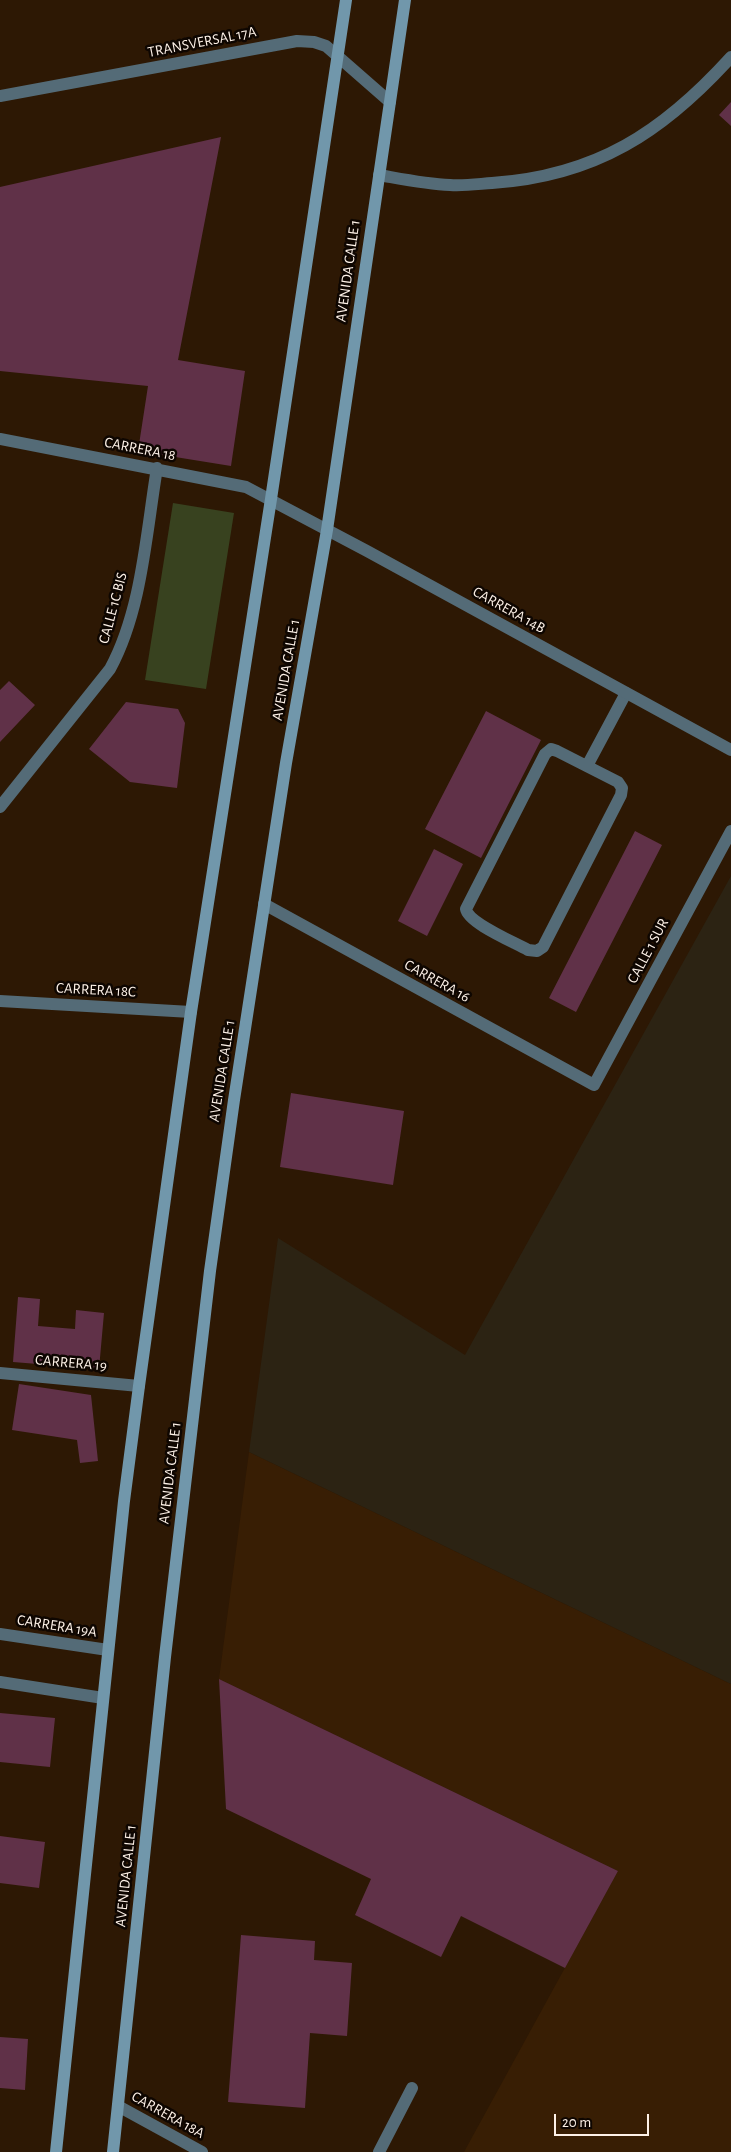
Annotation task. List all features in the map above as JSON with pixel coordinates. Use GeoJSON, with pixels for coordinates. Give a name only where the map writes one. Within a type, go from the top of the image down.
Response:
{"type":"FeatureCollection","features":[{"type":"Feature","properties":{"kind":"main road"},"geometry":{"type":"LineString","coordinates":[[56,2152],[124,1501],[139,1386],[191,1012],[346,0]]}},
{"type":"Feature","properties":{"kind":"main road","name":"AVENIDA CALLE 1"},"geometry":{"type":"LineString","coordinates":[[113,2152],[165,1657],[210,1271],[264,904],[327,530],[405,0]]}},
{"type":"Feature","properties":{"kind":"street","name":"TRANSVERSAL 17A"},"geometry":{"type":"LineString","coordinates":[[0,96],[297,41],[326,46],[390,102]]}},
{"type":"Feature","properties":{"kind":"street"},"geometry":{"type":"LineString","coordinates":[[378,175],[452,186],[521,181],[580,165],[611,154],[645,135],[679,109],[731,57]]}},
{"type":"Feature","properties":{"kind":"street","name":"CARRERA 18"},"geometry":{"type":"LineString","coordinates":[[0,439],[157,468],[246,487],[271,499]]}},
{"type":"Feature","properties":{"kind":"street","name":"CALLE 1C BIS"},"geometry":{"type":"LineString","coordinates":[[0,807],[110,668],[117,656],[131,615],[157,468]]}},
{"type":"Feature","properties":{"kind":"street","name":"CARRERA 14B"},"geometry":{"type":"LineString","coordinates":[[271,499],[731,750]]}},
{"type":"Feature","properties":{"kind":"street"},"geometry":{"type":"LineString","coordinates":[[587,766],[626,692]]}},
{"type":"Feature","properties":{"kind":"street"},"geometry":{"type":"LineString","coordinates":[[554,750],[587,766],[618,782],[622,791],[542,947],[537,951],[532,951],[474,921],[467,914],[466,909],[547,751],[554,750]]}},
{"type":"Feature","properties":{"kind":"street","name":"CALLE 1 SUR"},"geometry":{"type":"LineString","coordinates":[[594,1086],[731,832]]}},
{"type":"Feature","properties":{"kind":"street","name":"CARRERA 16"},"geometry":{"type":"LineString","coordinates":[[264,904],[594,1086]]}},
{"type":"Feature","properties":{"kind":"street","name":"CARRERA 18C"},"geometry":{"type":"LineString","coordinates":[[0,1001],[191,1012]]}},
{"type":"Feature","properties":{"kind":"street","name":"CARRERA 19"},"geometry":{"type":"LineString","coordinates":[[0,1373],[139,1386]]}},
{"type":"Feature","properties":{"kind":"street","name":"CARRERA 19A"},"geometry":{"type":"LineString","coordinates":[[0,1634],[108,1650]]}},
{"type":"Feature","properties":{"kind":"street"},"geometry":{"type":"LineString","coordinates":[[0,1682],[103,1698]]}},
{"type":"Feature","properties":{"kind":"street"},"geometry":{"type":"LineString","coordinates":[[379,2152],[412,2088]]}},
{"type":"Feature","properties":{"kind":"street","name":"CARRERA 18A"},"geometry":{"type":"LineString","coordinates":[[118,2106],[202,2152]]}},
{"type":"Feature","properties":{"kind":"shaded area"},"geometry":{"type":"Polygon","coordinates":[[[731,876],[731,1684],[249,1452],[278,1238],[465,1355],[731,876]]]}},
{"type":"Feature","properties":{"kind":"shaded area"},"geometry":{"type":"Polygon","coordinates":[[[249,1452],[731,1684],[731,2152],[464,2152],[618,1871],[219,1679],[249,1452]]]}},
{"type":"Feature","properties":{"kind":"green space"},"geometry":{"type":"Polygon","coordinates":[[[173,503],[234,513],[206,689],[145,680],[173,503]]]}},
{"type":"Feature","properties":{"kind":"building"},"geometry":{"type":"Polygon","coordinates":[[[731,102],[731,126],[719,115],[731,102]]]}},
{"type":"Feature","properties":{"kind":"building"},"geometry":{"type":"Polygon","coordinates":[[[221,137],[178,360],[245,371],[231,466],[138,451],[148,386],[0,371],[0,187],[221,137]]]}},
{"type":"Feature","properties":{"kind":"building"},"geometry":{"type":"Polygon","coordinates":[[[9,681],[35,705],[0,742],[0,690],[9,681]]]}},
{"type":"Feature","properties":{"kind":"building"},"geometry":{"type":"Polygon","coordinates":[[[126,702],[178,709],[185,723],[177,788],[130,782],[89,749],[126,702]]]}},
{"type":"Feature","properties":{"kind":"building"},"geometry":{"type":"Polygon","coordinates":[[[486,711],[541,740],[481,858],[425,829],[486,711]]]}},
{"type":"Feature","properties":{"kind":"building"},"geometry":{"type":"Polygon","coordinates":[[[635,831],[662,845],[576,1012],[549,998],[635,831]]]}},
{"type":"Feature","properties":{"kind":"building"},"geometry":{"type":"Polygon","coordinates":[[[434,849],[463,864],[427,936],[398,921],[434,849]]]}},
{"type":"Feature","properties":{"kind":"building"},"geometry":{"type":"Polygon","coordinates":[[[291,1093],[404,1111],[393,1185],[280,1167],[291,1093]]]}},
{"type":"Feature","properties":{"kind":"building"},"geometry":{"type":"Polygon","coordinates":[[[18,1297],[40,1299],[38,1326],[75,1329],[76,1310],[104,1313],[99,1369],[13,1362],[18,1297]]]}},
{"type":"Feature","properties":{"kind":"building"},"geometry":{"type":"Polygon","coordinates":[[[19,1384],[91,1395],[98,1461],[80,1463],[77,1440],[12,1430],[19,1384]]]}},
{"type":"Feature","properties":{"kind":"building"},"geometry":{"type":"Polygon","coordinates":[[[219,1679],[618,1871],[565,1968],[461,1916],[441,1957],[355,1915],[371,1879],[226,1809],[219,1679]]]}},
{"type":"Feature","properties":{"kind":"building"},"geometry":{"type":"Polygon","coordinates":[[[0,1713],[55,1718],[50,1767],[0,1762],[0,1713]]]}},
{"type":"Feature","properties":{"kind":"building"},"geometry":{"type":"Polygon","coordinates":[[[0,1836],[45,1842],[39,1888],[0,1883],[0,1836]]]}},
{"type":"Feature","properties":{"kind":"building"},"geometry":{"type":"Polygon","coordinates":[[[241,1935],[315,1941],[314,1960],[352,1963],[347,2036],[310,2033],[305,2108],[228,2102],[241,1935]]]}},
{"type":"Feature","properties":{"kind":"building"},"geometry":{"type":"Polygon","coordinates":[[[0,2037],[28,2039],[25,2090],[0,2088],[0,2037]]]}}]}
